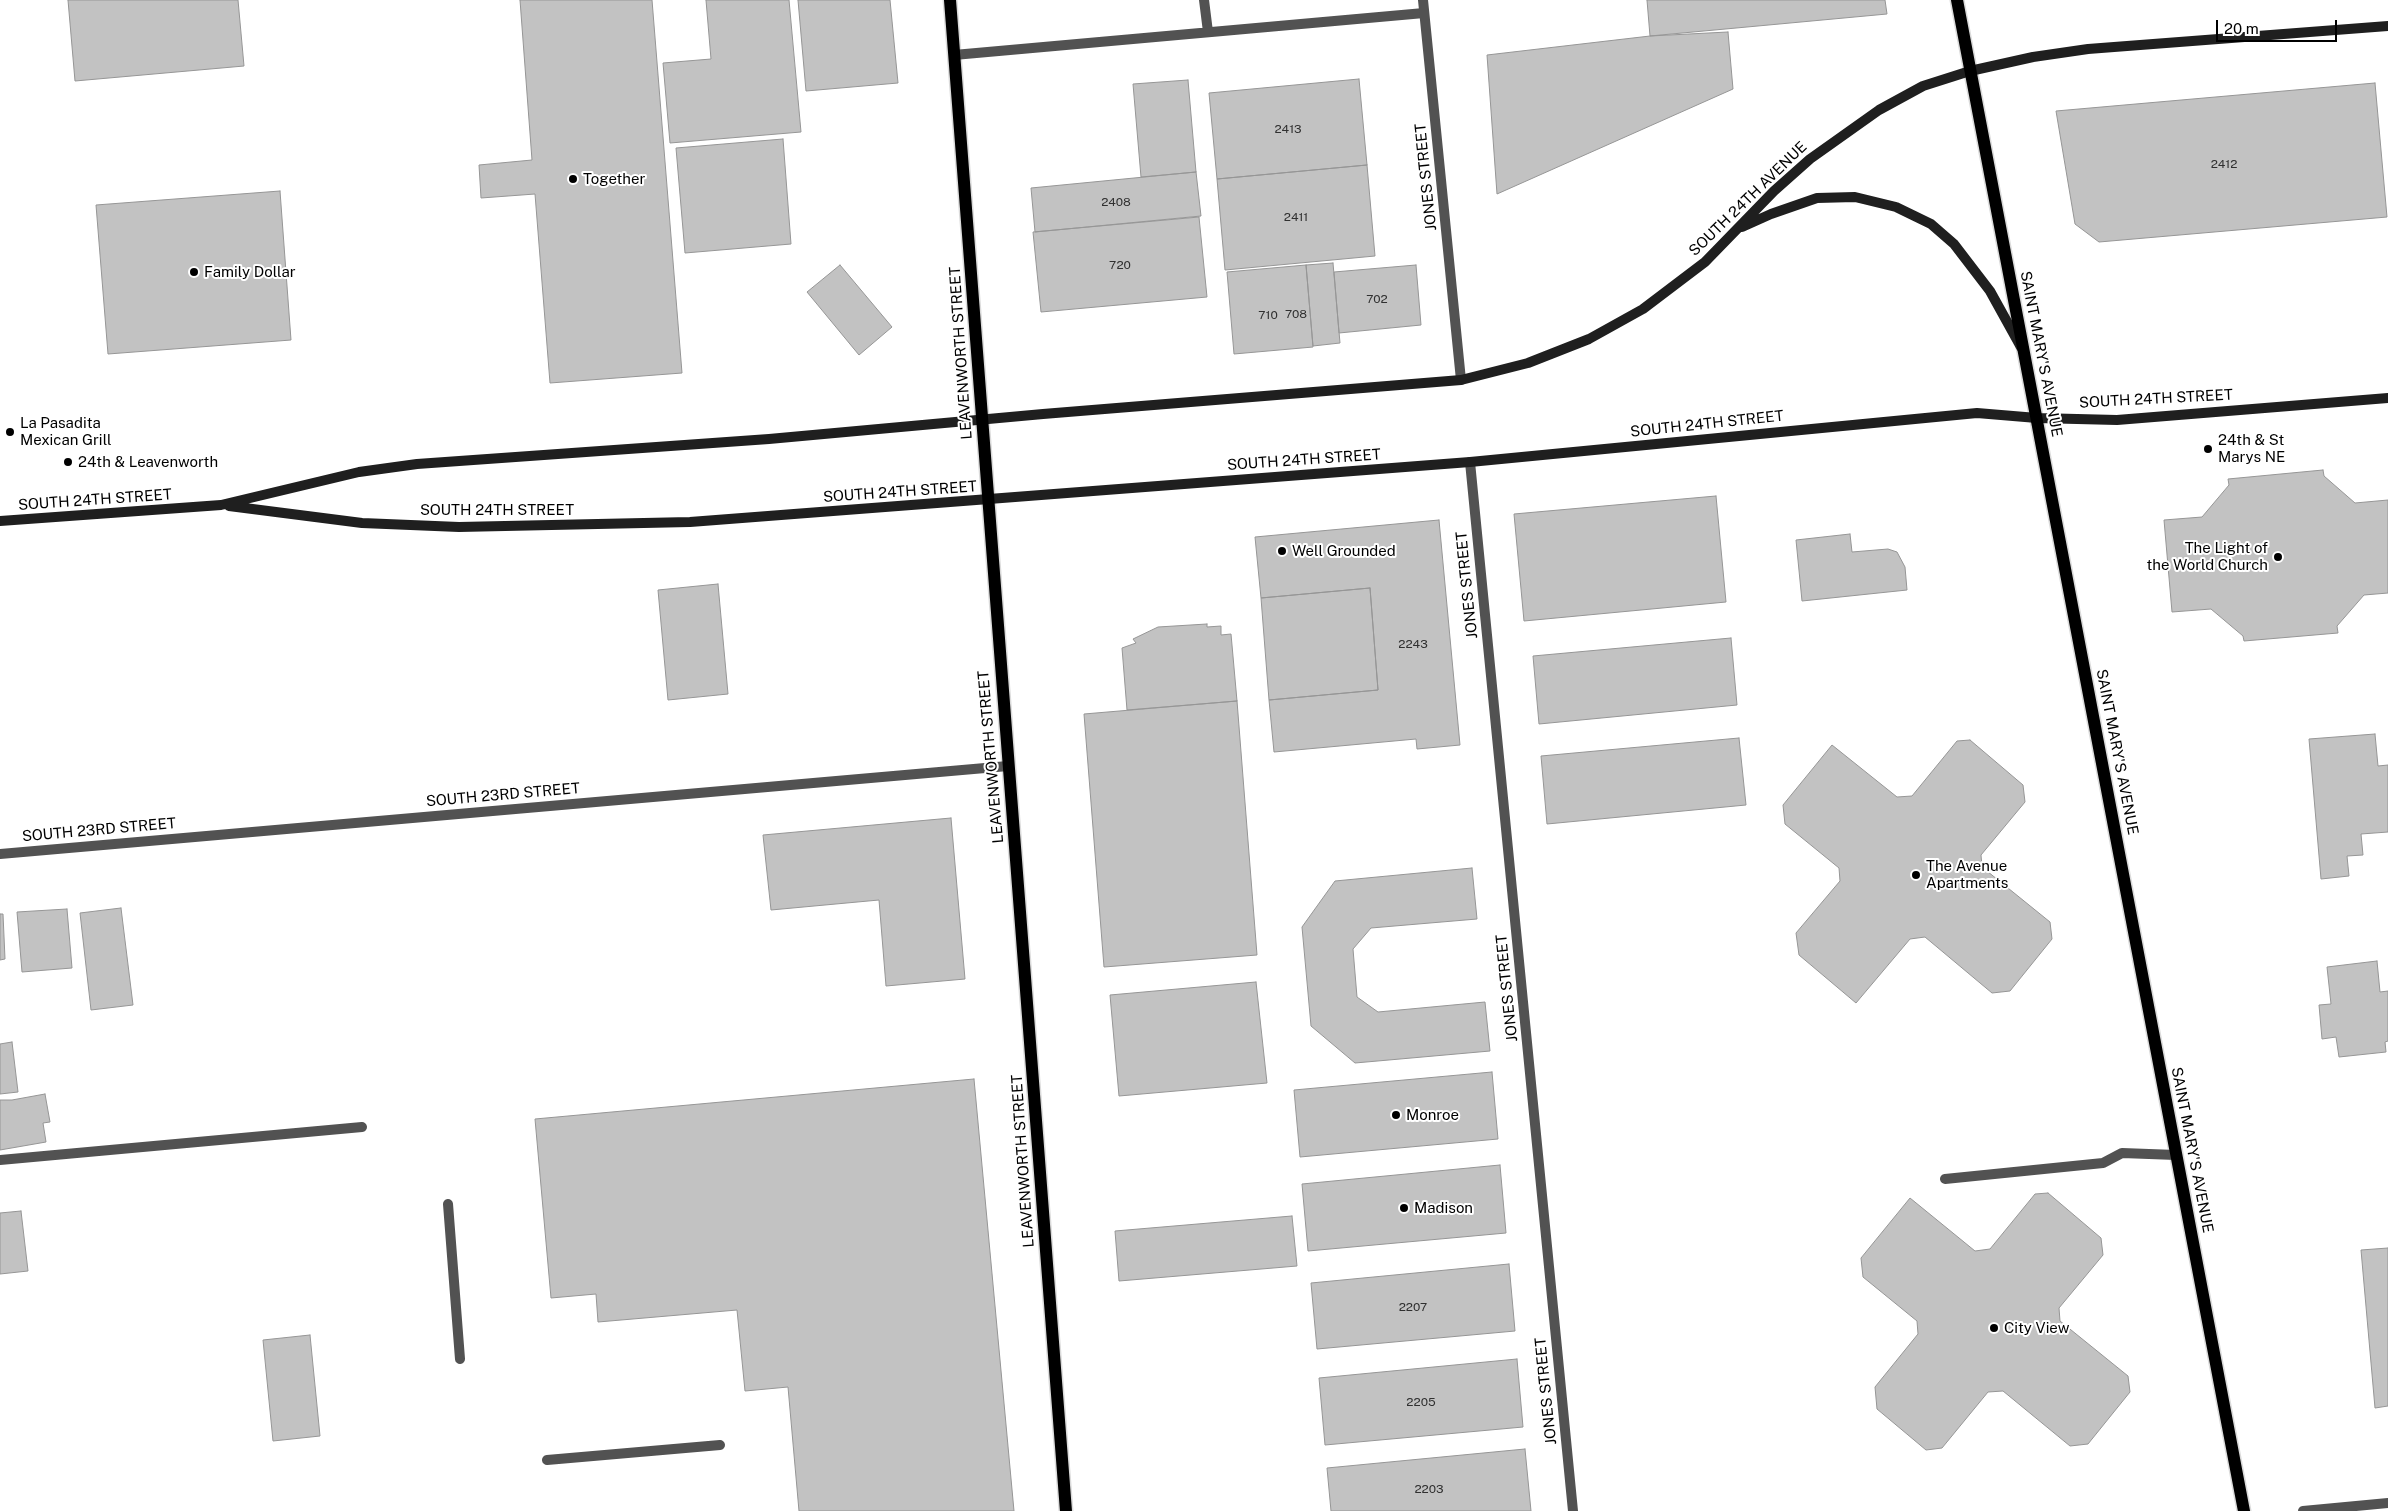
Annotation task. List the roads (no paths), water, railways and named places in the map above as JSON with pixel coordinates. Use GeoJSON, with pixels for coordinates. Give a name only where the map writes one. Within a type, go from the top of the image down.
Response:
{"type":"FeatureCollection","features":[{"type":"Feature","properties":{"kind":"main road","name":"LEAVENWORTH STREET"},"geometry":{"type":"LineString","coordinates":[[950,0],[1066,1511]]}},
{"type":"Feature","properties":{"kind":"main road","name":"SAINT MARY'S AVENUE"},"geometry":{"type":"LineString","coordinates":[[1957,0],[2244,1511]]}},
{"type":"Feature","properties":{"kind":"main road","name":"SOUTH 24TH AVENUE"},"geometry":{"type":"LineString","coordinates":[[1461,380],[1528,363],[1589,339],[1643,308],[1680,283],[1738,230],[1794,172],[1846,132],[1922,86],[1970,71],[2033,57],[2088,49],[2388,26]]}},
{"type":"Feature","properties":{"kind":"main road"},"geometry":{"type":"LineString","coordinates":[[1738,230],[1771,214],[1817,198],[1855,197],[1896,207],[1931,224],[1959,249],[1990,291],[2022,350]]}},
{"type":"Feature","properties":{"kind":"main road","name":"SOUTH 24TH STREET"},"geometry":{"type":"LineString","coordinates":[[0,522],[221,505],[359,472],[417,464],[769,440],[982,419],[1461,380]]}},
{"type":"Feature","properties":{"kind":"main road","name":"SOUTH 24TH STREET"},"geometry":{"type":"LineString","coordinates":[[221,505],[362,523],[458,527],[690,522],[1470,462],[1977,413],[2036,418],[2117,420],[2388,398]]}},
{"type":"Feature","properties":{"kind":"street"},"geometry":{"type":"LineString","coordinates":[[1204,0],[1208,32]]}},
{"type":"Feature","properties":{"kind":"street","name":"JONES STREET"},"geometry":{"type":"LineString","coordinates":[[1423,0],[1461,380]]}},
{"type":"Feature","properties":{"kind":"street"},"geometry":{"type":"LineString","coordinates":[[954,55],[1424,13]]}},
{"type":"Feature","properties":{"kind":"street","name":"JONES STREET"},"geometry":{"type":"LineString","coordinates":[[1470,462],[1573,1511]]}},
{"type":"Feature","properties":{"kind":"street","name":"SOUTH 23RD STREET"},"geometry":{"type":"LineString","coordinates":[[0,854],[1008,766]]}},
{"type":"Feature","properties":{"kind":"street"},"geometry":{"type":"LineString","coordinates":[[0,1160],[362,1127]]}},
{"type":"Feature","properties":{"kind":"street"},"geometry":{"type":"LineString","coordinates":[[1945,1180],[2103,1162],[2122,1153],[2176,1155]]}},
{"type":"Feature","properties":{"kind":"street"},"geometry":{"type":"LineString","coordinates":[[448,1204],[460,1359]]}},
{"type":"Feature","properties":{"kind":"street"},"geometry":{"type":"LineString","coordinates":[[547,1460],[720,1445]]}},
{"type":"Feature","properties":{"kind":"street"},"geometry":{"type":"LineString","coordinates":[[2303,1511],[2388,1504]]}},
{"type":"Feature","properties":{"kind":"place","name":"Together"},"geometry":{"type":"Point","coordinates":[573,179]}},
{"type":"Feature","properties":{"kind":"place","name":"Family Dollar"},"geometry":{"type":"Point","coordinates":[194,272]}},
{"type":"Feature","properties":{"kind":"place","name":"La Pasadita Mexican Grill"},"geometry":{"type":"Point","coordinates":[10,432]}},
{"type":"Feature","properties":{"kind":"place","name":"24th & St Marys NE"},"geometry":{"type":"Point","coordinates":[2208,449]}},
{"type":"Feature","properties":{"kind":"place","name":"24th & Leavenworth"},"geometry":{"type":"Point","coordinates":[68,462]}},
{"type":"Feature","properties":{"kind":"place","name":"Well Grounded"},"geometry":{"type":"Point","coordinates":[1282,551]}},
{"type":"Feature","properties":{"kind":"place","name":"The Light of the World Church"},"geometry":{"type":"Point","coordinates":[2278,557]}},
{"type":"Feature","properties":{"kind":"place","name":"The Avenue Apartments"},"geometry":{"type":"Point","coordinates":[1916,875]}},
{"type":"Feature","properties":{"kind":"place","name":"Monroe"},"geometry":{"type":"Point","coordinates":[1396,1115]}},
{"type":"Feature","properties":{"kind":"place","name":"Madison"},"geometry":{"type":"Point","coordinates":[1404,1208]}},
{"type":"Feature","properties":{"kind":"place","name":"City View"},"geometry":{"type":"Point","coordinates":[1994,1328]}}]}
